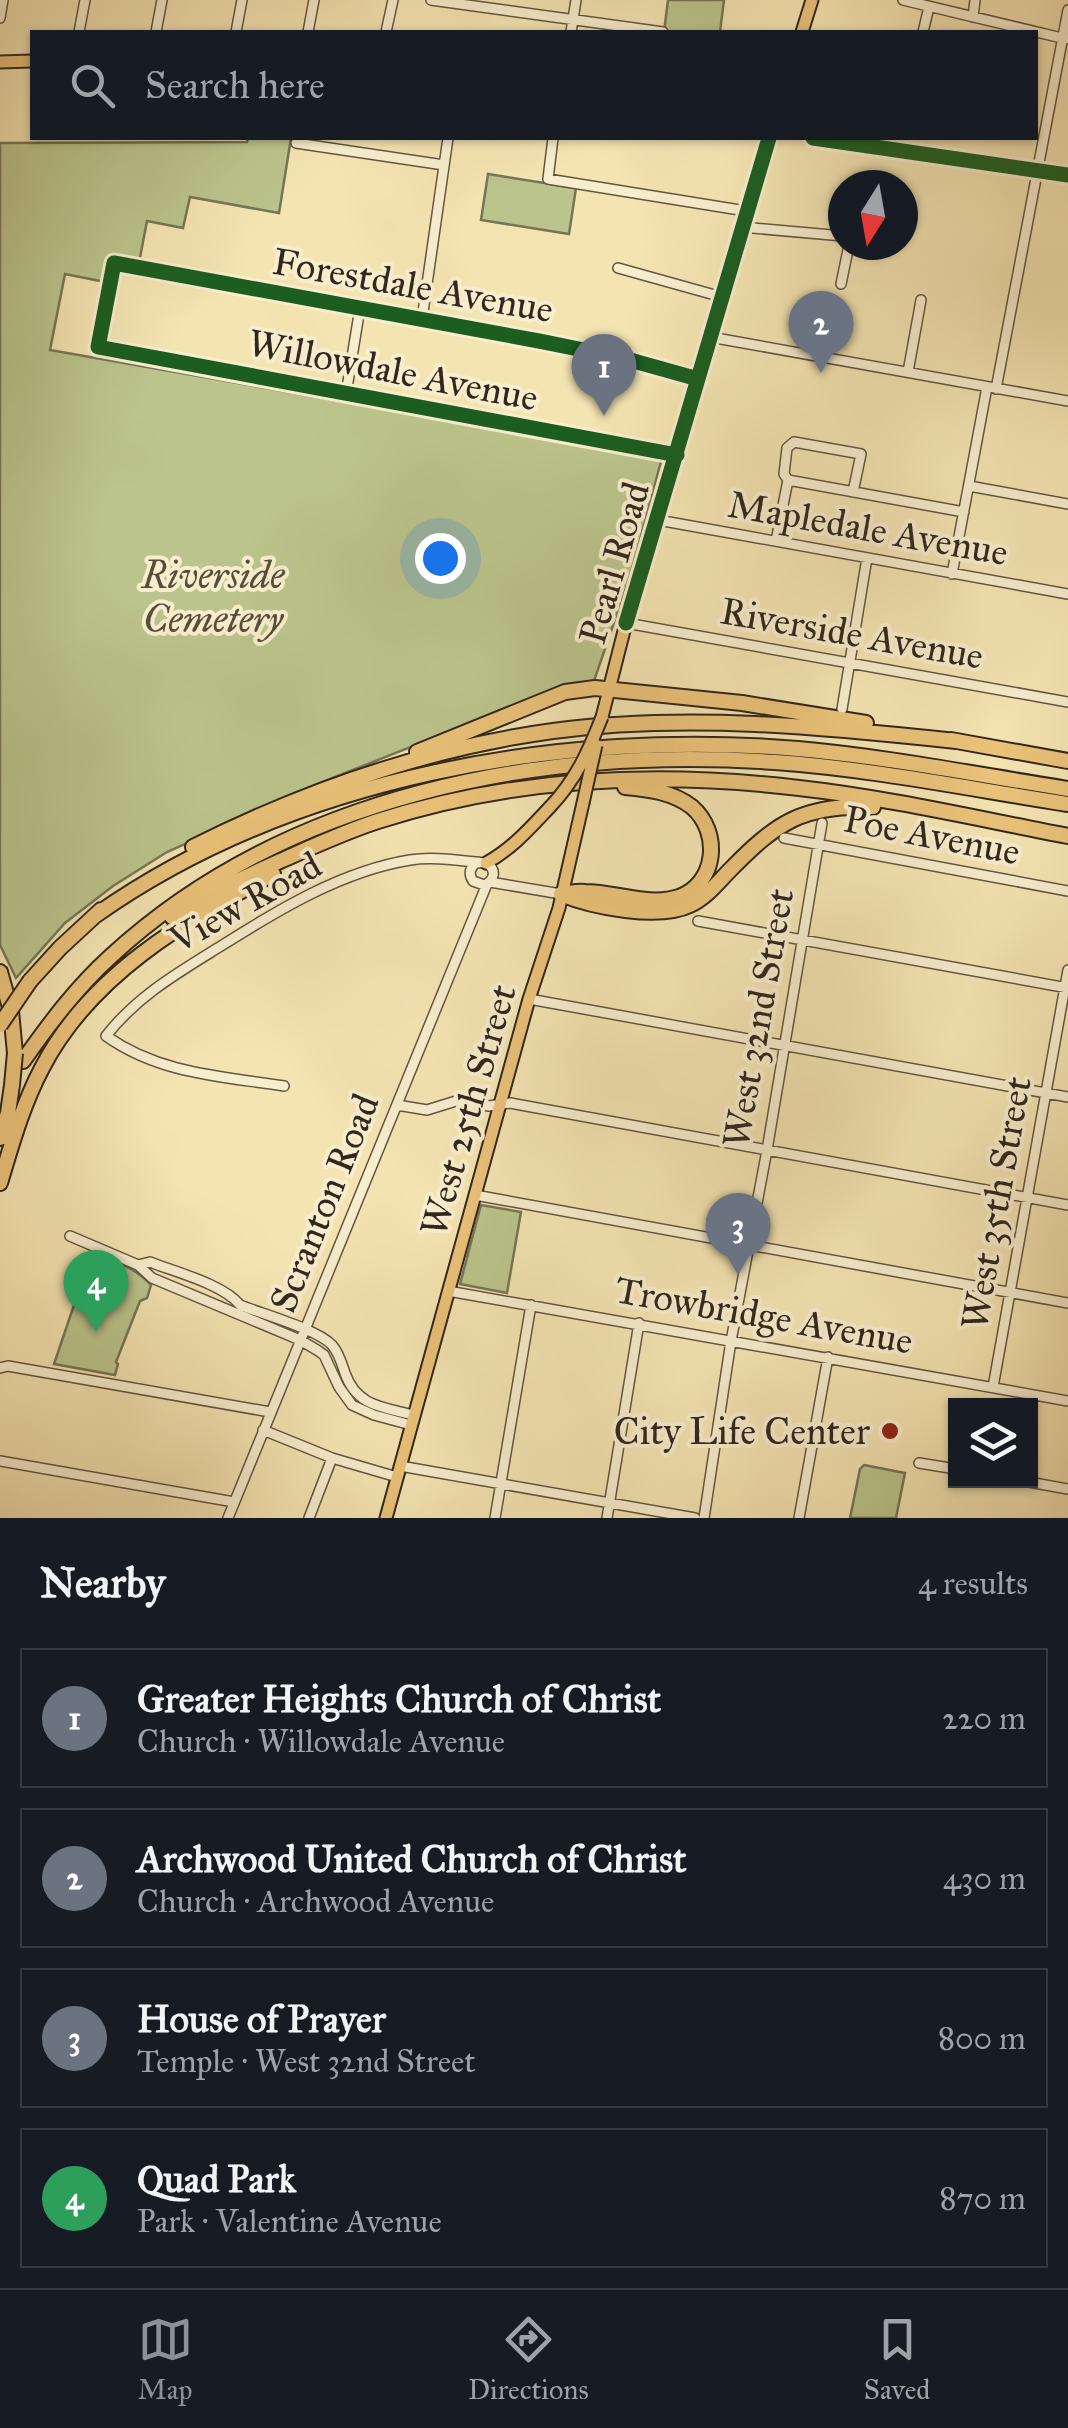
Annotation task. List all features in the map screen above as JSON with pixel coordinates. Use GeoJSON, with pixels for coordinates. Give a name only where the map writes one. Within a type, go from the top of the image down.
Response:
{"type":"FeatureCollection","features":[{"type":"Feature","properties":{"kind":"highway"},"geometry":{"type":"LineString","coordinates":[[0,1025],[30,981],[60,948],[96,914],[168,860],[236,826],[565,692],[610,688],[742,703],[1068,760]]}},
{"type":"Feature","properties":{"kind":"highway"},"geometry":{"type":"LineString","coordinates":[[340,784],[482,743],[584,728],[667,723],[755,724],[956,741]]}},
{"type":"Feature","properties":{"kind":"highway"},"geometry":{"type":"LineString","coordinates":[[96,914],[158,874],[265,825],[405,780],[507,758],[672,744],[782,748],[1068,789]]}},
{"type":"Feature","properties":{"kind":"highway"},"geometry":{"type":"LineString","coordinates":[[0,1138],[3,1104],[19,1057],[108,958],[182,899],[234,867],[329,823],[402,798],[498,776],[624,761],[736,760],[838,768],[1068,804]]}},
{"type":"Feature","properties":{"kind":"highway"},"geometry":{"type":"LineString","coordinates":[[108,958],[178,913],[272,864],[354,829],[444,804],[554,783],[715,780],[835,792],[1068,836]]}},
{"type":"Feature","properties":{"kind":"highway"},"geometry":{"type":"LineString","coordinates":[[502,791],[573,786],[656,791],[694,809],[709,832],[712,843],[704,879],[684,895],[662,900],[584,891],[562,894]]}},
{"type":"Feature","properties":{"kind":"highway"},"geometry":{"type":"LineString","coordinates":[[0,1182],[24,1107],[42,1067],[80,1012],[125,967],[193,918],[272,874],[370,830],[444,804]]}},
{"type":"Feature","properties":{"kind":"highway"},"geometry":{"type":"LineString","coordinates":[[562,894],[582,903],[648,912],[682,908],[702,898],[770,832],[794,818],[826,808],[877,807],[987,821]]}},
{"type":"Feature","properties":{"kind":"highway"},"geometry":{"type":"LineString","coordinates":[[0,972],[19,1057]]}},
{"type":"Feature","properties":{"kind":"main road"},"geometry":{"type":"LineString","coordinates":[[803,30],[812,0]]}},
{"type":"Feature","properties":{"kind":"main road"},"geometry":{"type":"LineString","coordinates":[[0,62],[30,61]]}},
{"type":"Feature","properties":{"kind":"main road","name":"Pearl Road"},"geometry":{"type":"LineString","coordinates":[[604,712],[626,622],[768,140]]}},
{"type":"Feature","properties":{"kind":"main road"},"geometry":{"type":"LineString","coordinates":[[845,140],[893,143],[1068,176]]}},
{"type":"Feature","properties":{"kind":"main road"},"geometry":{"type":"LineString","coordinates":[[486,864],[521,838],[572,781],[604,712]]}},
{"type":"Feature","properties":{"kind":"main road","name":"West 25th Street"},"geometry":{"type":"LineString","coordinates":[[386,1518],[528,999],[562,894],[604,712]]}},
{"type":"Feature","properties":{"kind":"street"},"geometry":{"type":"LineString","coordinates":[[0,18],[4,0]]}},
{"type":"Feature","properties":{"kind":"street"},"geometry":{"type":"LineString","coordinates":[[79,30],[85,0]]}},
{"type":"Feature","properties":{"kind":"street"},"geometry":{"type":"LineString","coordinates":[[156,30],[162,0]]}},
{"type":"Feature","properties":{"kind":"street"},"geometry":{"type":"LineString","coordinates":[[236,30],[242,0]]}},
{"type":"Feature","properties":{"kind":"street"},"geometry":{"type":"LineString","coordinates":[[308,30],[314,0]]}},
{"type":"Feature","properties":{"kind":"street"},"geometry":{"type":"LineString","coordinates":[[386,30],[392,0]]}},
{"type":"Feature","properties":{"kind":"street"},"geometry":{"type":"LineString","coordinates":[[431,0],[649,30]]}},
{"type":"Feature","properties":{"kind":"street"},"geometry":{"type":"LineString","coordinates":[[571,30],[576,0]]}},
{"type":"Feature","properties":{"kind":"street"},"geometry":{"type":"LineString","coordinates":[[903,0],[1030,30]]}},
{"type":"Feature","properties":{"kind":"street"},"geometry":{"type":"LineString","coordinates":[[972,17],[976,0]]}},
{"type":"Feature","properties":{"kind":"street"},"geometry":{"type":"LineString","coordinates":[[924,30],[930,7]]}},
{"type":"Feature","properties":{"kind":"street"},"geometry":{"type":"LineString","coordinates":[[952,574],[1066,38],[1068,10]]}},
{"type":"Feature","properties":{"kind":"street"},"geometry":{"type":"LineString","coordinates":[[1038,32],[1066,38]]}},
{"type":"Feature","properties":{"kind":"street"},"geometry":{"type":"LineString","coordinates":[[422,319],[448,140]]}},
{"type":"Feature","properties":{"kind":"street"},"geometry":{"type":"LineString","coordinates":[[553,140],[548,179],[746,211]]}},
{"type":"Feature","properties":{"kind":"street"},"geometry":{"type":"LineString","coordinates":[[296,143],[444,164]]}},
{"type":"Feature","properties":{"kind":"street"},"geometry":{"type":"LineString","coordinates":[[742,227],[828,235]]}},
{"type":"Feature","properties":{"kind":"street"},"geometry":{"type":"LineString","coordinates":[[841,284],[846,260]]}},
{"type":"Feature","properties":{"kind":"street","name":"Forestdale Avenue"},"geometry":{"type":"LineString","coordinates":[[98,347],[114,264],[623,358],[698,379]]}},
{"type":"Feature","properties":{"kind":"street"},"geometry":{"type":"LineString","coordinates":[[618,268],[722,297]]}},
{"type":"Feature","properties":{"kind":"street"},"geometry":{"type":"LineString","coordinates":[[908,372],[921,300]]}},
{"type":"Feature","properties":{"kind":"street"},"geometry":{"type":"LineString","coordinates":[[346,394],[360,308]]}},
{"type":"Feature","properties":{"kind":"street"},"geometry":{"type":"LineString","coordinates":[[710,337],[1068,401]]}},
{"type":"Feature","properties":{"kind":"street","name":"Willowdale Avenue"},"geometry":{"type":"LineString","coordinates":[[98,347],[676,455]]}},
{"type":"Feature","properties":{"kind":"street"},"geometry":{"type":"LineString","coordinates":[[776,542],[788,480],[784,474],[787,448],[794,442],[861,454],[853,492]]}},
{"type":"Feature","properties":{"kind":"street"},"geometry":{"type":"LineString","coordinates":[[788,480],[964,512]]}},
{"type":"Feature","properties":{"kind":"street"},"geometry":{"type":"LineString","coordinates":[[970,486],[1068,504]]}},
{"type":"Feature","properties":{"kind":"street","name":"Mapledale Avenue"},"geometry":{"type":"LineString","coordinates":[[658,520],[1068,594]]}},
{"type":"Feature","properties":{"kind":"street"},"geometry":{"type":"LineString","coordinates":[[842,710],[867,558]]}},
{"type":"Feature","properties":{"kind":"street","name":"Riverside Avenue"},"geometry":{"type":"LineString","coordinates":[[626,622],[1068,702]]}},
{"type":"Feature","properties":{"kind":"street","name":"West 32nd Street"},"geometry":{"type":"LineString","coordinates":[[704,1518],[822,822]]}},
{"type":"Feature","properties":{"kind":"street","name":"Poe Avenue"},"geometry":{"type":"LineString","coordinates":[[784,838],[1068,892]]}},
{"type":"Feature","properties":{"kind":"street","name":"View Road"},"geometry":{"type":"LineString","coordinates":[[284,1086],[160,1065],[106,1036],[154,988],[282,909],[345,880],[414,859],[486,864]]}},
{"type":"Feature","properties":{"kind":"street"},"geometry":{"type":"LineString","coordinates":[[434,860],[457,867],[480,885],[523,886],[562,894]]}},
{"type":"Feature","properties":{"kind":"street"},"geometry":{"type":"LineString","coordinates":[[472,880],[472,867],[486,864],[523,886]]}},
{"type":"Feature","properties":{"kind":"street"},"geometry":{"type":"LineString","coordinates":[[486,864],[494,875],[489,883]]}},
{"type":"Feature","properties":{"kind":"street","name":"Scranton Road"},"geometry":{"type":"LineString","coordinates":[[472,880],[476,911]]}},
{"type":"Feature","properties":{"kind":"street","name":"Scranton Road"},"geometry":{"type":"LineString","coordinates":[[228,1518],[489,883]]}},
{"type":"Feature","properties":{"kind":"street"},"geometry":{"type":"LineString","coordinates":[[698,921],[1066,988]]}},
{"type":"Feature","properties":{"kind":"street","name":"West 35th Street"},"geometry":{"type":"LineString","coordinates":[[994,1387],[1068,970]]}},
{"type":"Feature","properties":{"kind":"street"},"geometry":{"type":"LineString","coordinates":[[528,999],[1068,1097]]}},
{"type":"Feature","properties":{"kind":"street"},"geometry":{"type":"LineString","coordinates":[[397,1105],[427,1110],[456,1101],[489,1106],[510,1103],[1068,1204]]}},
{"type":"Feature","properties":{"kind":"street"},"geometry":{"type":"LineString","coordinates":[[475,1195],[1068,1303]]}},
{"type":"Feature","properties":{"kind":"street"},"geometry":{"type":"LineString","coordinates":[[70,1236],[138,1266],[158,1280],[334,1347],[363,1406],[412,1420]]}},
{"type":"Feature","properties":{"kind":"street"},"geometry":{"type":"LineString","coordinates":[[138,1266],[150,1262],[219,1290],[234,1297],[238,1309]]}},
{"type":"Feature","properties":{"kind":"street","name":"Trowbridge Avenue"},"geometry":{"type":"LineString","coordinates":[[448,1291],[1068,1401]]}},
{"type":"Feature","properties":{"kind":"street"},"geometry":{"type":"LineString","coordinates":[[494,1518],[531,1305]]}},
{"type":"Feature","properties":{"kind":"street"},"geometry":{"type":"LineString","coordinates":[[607,1518],[639,1323]]}},
{"type":"Feature","properties":{"kind":"street"},"geometry":{"type":"LineString","coordinates":[[799,1518],[828,1357]]}},
{"type":"Feature","properties":{"kind":"street"},"geometry":{"type":"LineString","coordinates":[[0,1368],[8,1366],[270,1412]]}},
{"type":"Feature","properties":{"kind":"street"},"geometry":{"type":"LineString","coordinates":[[262,1430],[332,1458],[695,1518]]}},
{"type":"Feature","properties":{"kind":"street"},"geometry":{"type":"LineString","coordinates":[[309,1518],[332,1458]]}},
{"type":"Feature","properties":{"kind":"street"},"geometry":{"type":"LineString","coordinates":[[0,1460],[234,1502]]}},
{"type":"Feature","properties":{"kind":"street"},"geometry":{"type":"LineString","coordinates":[[919,1462],[948,1467]]}},
{"type":"Feature","properties":{"kind":"street"},"geometry":{"type":"LineString","coordinates":[[1038,1484],[1068,1490]]}},
{"type":"Feature","properties":{"kind":"green space"},"geometry":{"type":"Polygon","coordinates":[[[668,0],[724,0],[720,30],[664,30],[668,0]]]}},
{"type":"Feature","properties":{"kind":"green space","name":"Riverside Cemetery"},"geometry":{"type":"Polygon","coordinates":[[[291,140],[279,213],[190,197],[183,228],[147,221],[138,268],[114,264],[110,283],[65,274],[50,350],[662,458],[631,573],[594,681],[539,696],[320,783],[167,852],[65,923],[16,978],[0,945],[0,143],[291,140]]]}},
{"type":"Feature","properties":{"kind":"green space"},"geometry":{"type":"Polygon","coordinates":[[[488,174],[576,188],[569,234],[481,220],[488,174]]]}},
{"type":"Feature","properties":{"kind":"green space"},"geometry":{"type":"Polygon","coordinates":[[[481,1205],[521,1212],[507,1293],[460,1284],[481,1205]]]}},
{"type":"Feature","properties":{"kind":"green space"},"geometry":{"type":"Polygon","coordinates":[[[92,1252],[124,1265],[151,1285],[147,1298],[140,1301],[116,1362],[115,1375],[54,1364],[92,1252]]]}},
{"type":"Feature","properties":{"kind":"green space"},"geometry":{"type":"Polygon","coordinates":[[[864,1465],[905,1473],[896,1518],[850,1518],[864,1465]]]}},
{"type":"Feature","properties":{"kind":"cycle path"},"geometry":{"type":"LineString","coordinates":[[626,623],[768,140]]}},
{"type":"Feature","properties":{"kind":"cycle path"},"geometry":{"type":"LineString","coordinates":[[827,140],[1068,175]]}},
{"type":"Feature","properties":{"kind":"cycle path"},"geometry":{"type":"LineString","coordinates":[[677,455],[98,347],[114,263],[539,341],[698,379]]}},
{"type":"Feature","properties":{"kind":"place","name":"Archwood United Church of Christ"},"geometry":{"type":"Point","coordinates":[821,373]}},
{"type":"Feature","properties":{"kind":"place","name":"Greater Heights Church of Christ"},"geometry":{"type":"Point","coordinates":[604,416]}},
{"type":"Feature","properties":{"kind":"place","name":"House of Prayer"},"geometry":{"type":"Point","coordinates":[738,1275]}},
{"type":"Feature","properties":{"kind":"place","name":"Quad Park"},"geometry":{"type":"Point","coordinates":[96,1332]}},
{"type":"Feature","properties":{"kind":"place","name":"City Life Center"},"geometry":{"type":"Point","coordinates":[890,1431]}}]}
